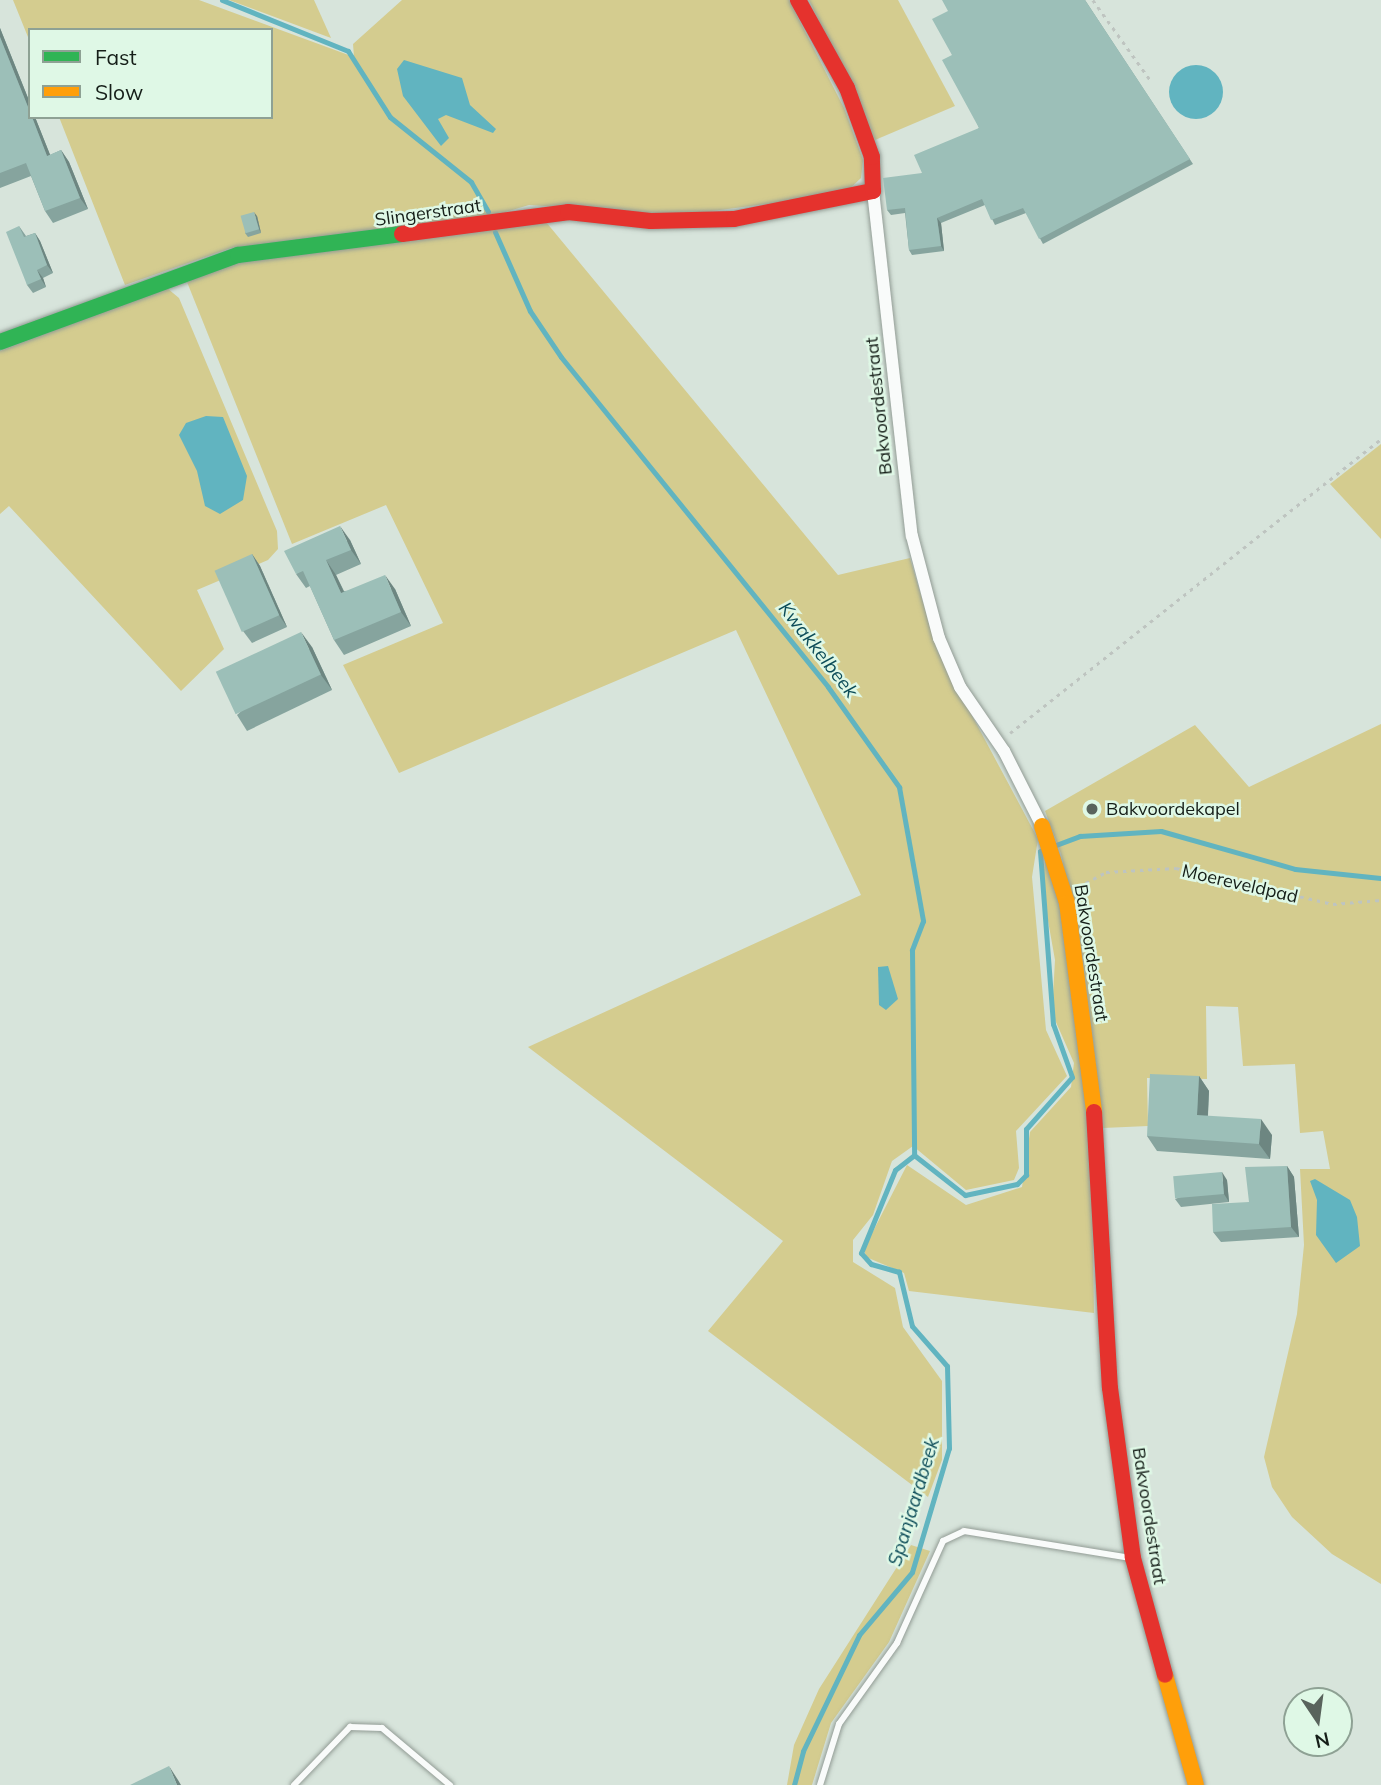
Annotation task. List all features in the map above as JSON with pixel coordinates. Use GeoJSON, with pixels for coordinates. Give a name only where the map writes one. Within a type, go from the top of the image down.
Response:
{"type":"FeatureCollection","features":[{"type":"Feature","properties":{"kind":"street","name":"Bakvoordestraat"},"geometry":{"type":"LineString","coordinates":[[798,0],[847,88],[872,157],[873,191],[912,536],[939,638],[960,687],[998,743],[1044,830],[1066,899],[1101,1170],[1110,1388],[1133,1558],[1196,1785]]}},
{"type":"Feature","properties":{"kind":"street","name":"Slingerstraat"},"geometry":{"type":"LineString","coordinates":[[0,342],[238,255],[568,212],[651,221],[734,219],[873,191]]}},
{"type":"Feature","properties":{"kind":"lane"},"geometry":{"type":"LineString","coordinates":[[820,1785],[839,1724],[897,1643],[943,1541],[964,1531],[1133,1558]]}},
{"type":"Feature","properties":{"kind":"lane"},"geometry":{"type":"LineString","coordinates":[[294,1785],[350,1727],[382,1728],[450,1785]]}},
{"type":"Feature","properties":{"kind":"path"},"geometry":{"type":"LineString","coordinates":[[1093,0],[1151,81]]}},
{"type":"Feature","properties":{"kind":"path"},"geometry":{"type":"LineString","coordinates":[[998,743],[1381,439]]}},
{"type":"Feature","properties":{"kind":"path","name":"Moereveldpad"},"geometry":{"type":"LineString","coordinates":[[1066,899],[1092,876],[1127,868],[1176,869],[1333,904],[1381,900]]}},
{"type":"Feature","properties":{"kind":"shaded area"},"geometry":{"type":"Polygon","coordinates":[[[13,0],[199,0],[354,57],[353,44],[402,0],[789,0],[844,108],[863,160],[861,178],[844,194],[682,215],[529,205],[486,218],[231,248],[125,285],[60,119],[273,119],[273,28],[28,28],[28,37],[13,0]]]}},
{"type":"Feature","properties":{"kind":"shaded area"},"geometry":{"type":"Polygon","coordinates":[[[229,0],[314,0],[331,38],[229,0]]]}},
{"type":"Feature","properties":{"kind":"shaded area"},"geometry":{"type":"Polygon","coordinates":[[[809,0],[898,0],[955,106],[875,140],[809,0]]]}},
{"type":"Feature","properties":{"kind":"shaded area"},"geometry":{"type":"Polygon","coordinates":[[[546,222],[838,575],[910,558],[937,650],[1038,839],[1032,877],[1046,1030],[1067,1076],[1016,1131],[1019,1168],[1014,1180],[966,1190],[913,1146],[892,1161],[873,1215],[853,1240],[853,1262],[895,1288],[903,1327],[942,1381],[942,1460],[928,1497],[708,1331],[783,1241],[528,1047],[861,895],[736,630],[399,773],[343,665],[443,623],[386,505],[292,544],[187,282],[231,264],[546,222]]]}},
{"type":"Feature","properties":{"kind":"shaded area"},"geometry":{"type":"Polygon","coordinates":[[[167,288],[179,298],[277,531],[278,549],[268,560],[197,590],[224,649],[181,691],[9,506],[0,514],[0,351],[167,288]]]}},
{"type":"Feature","properties":{"kind":"shaded area"},"geometry":{"type":"Polygon","coordinates":[[[1381,444],[1381,539],[1330,484],[1381,444]]]}},
{"type":"Feature","properties":{"kind":"shaded area"},"geometry":{"type":"Polygon","coordinates":[[[1381,724],[1381,1584],[1332,1554],[1292,1517],[1272,1487],[1264,1457],[1297,1314],[1304,1245],[1300,1169],[1330,1169],[1323,1131],[1300,1133],[1295,1064],[1243,1066],[1238,1007],[1206,1006],[1207,1079],[1147,1078],[1148,1126],[1103,1128],[1083,959],[1061,854],[1045,811],[1195,725],[1249,787],[1381,724]]]}},
{"type":"Feature","properties":{"kind":"shaded area"},"geometry":{"type":"Polygon","coordinates":[[[1046,852],[1061,908],[1091,1118],[1094,1313],[909,1291],[904,1273],[866,1257],[864,1249],[907,1165],[966,1205],[1022,1187],[1030,1132],[1071,1087],[1074,1063],[1052,1013],[1055,960],[1042,887],[1046,852]]]}},
{"type":"Feature","properties":{"kind":"shaded area"},"geometry":{"type":"Polygon","coordinates":[[[911,1545],[930,1551],[889,1642],[831,1723],[812,1785],[787,1785],[794,1745],[819,1689],[911,1545]]]}},
{"type":"Feature","properties":{"kind":"water"},"geometry":{"type":"Polygon","coordinates":[[[404,60],[462,78],[470,105],[496,129],[493,133],[446,115],[438,119],[449,138],[441,146],[403,96],[397,69],[404,60]]]}},
{"type":"Feature","properties":{"kind":"water"},"geometry":{"type":"Polygon","coordinates":[[[1196,65],[1215,73],[1223,92],[1215,111],[1196,119],[1177,111],[1169,92],[1177,73],[1196,65]]]}},
{"type":"Feature","properties":{"kind":"water"},"geometry":{"type":"Polygon","coordinates":[[[206,416],[223,417],[247,476],[243,500],[220,514],[205,506],[197,471],[179,435],[186,423],[206,416]]]}},
{"type":"Feature","properties":{"kind":"water"},"geometry":{"type":"Polygon","coordinates":[[[888,966],[898,999],[886,1010],[879,1005],[878,967],[888,966]]]}},
{"type":"Feature","properties":{"kind":"water"},"geometry":{"type":"Polygon","coordinates":[[[1315,1179],[1350,1200],[1357,1217],[1360,1246],[1336,1263],[1316,1235],[1317,1200],[1310,1181],[1315,1179]]]}},
{"type":"Feature","properties":{"kind":"building"},"geometry":{"type":"Polygon","coordinates":[[[942,0],[1085,0],[1190,159],[1039,239],[1023,208],[991,220],[982,199],[937,218],[941,246],[909,250],[905,208],[887,210],[883,178],[922,173],[914,155],[979,128],[942,60],[952,55],[932,19],[948,11],[942,0]]]}},
{"type":"Feature","properties":{"kind":"building"},"geometry":{"type":"Polygon","coordinates":[[[0,37],[28,107],[28,119],[33,119],[47,156],[61,150],[80,198],[45,211],[26,163],[0,173],[0,37]]]}},
{"type":"Feature","properties":{"kind":"building"},"geometry":{"type":"Polygon","coordinates":[[[254,212],[259,229],[246,233],[241,216],[254,212]]]}},
{"type":"Feature","properties":{"kind":"building"},"geometry":{"type":"Polygon","coordinates":[[[19,226],[24,237],[35,233],[47,265],[37,270],[41,279],[27,285],[6,232],[19,226]]]}},
{"type":"Feature","properties":{"kind":"building"},"geometry":{"type":"Polygon","coordinates":[[[340,526],[351,550],[326,560],[341,593],[385,575],[401,612],[334,640],[303,571],[296,574],[284,551],[340,526]]]}},
{"type":"Feature","properties":{"kind":"building"},"geometry":{"type":"Polygon","coordinates":[[[252,554],[279,615],[242,632],[215,571],[252,554]]]}},
{"type":"Feature","properties":{"kind":"building"},"geometry":{"type":"Polygon","coordinates":[[[301,632],[321,675],[236,714],[216,672],[301,632]]]}},
{"type":"Feature","properties":{"kind":"building"},"geometry":{"type":"Polygon","coordinates":[[[1150,1074],[1199,1076],[1197,1115],[1261,1119],[1259,1144],[1147,1136],[1150,1074]]]}},
{"type":"Feature","properties":{"kind":"building"},"geometry":{"type":"Polygon","coordinates":[[[1287,1166],[1291,1227],[1213,1232],[1212,1204],[1249,1202],[1245,1167],[1287,1166]]]}},
{"type":"Feature","properties":{"kind":"building"},"geometry":{"type":"Polygon","coordinates":[[[1222,1172],[1224,1194],[1175,1198],[1173,1176],[1222,1172]]]}},
{"type":"Feature","properties":{"kind":"building"},"geometry":{"type":"Polygon","coordinates":[[[169,1766],[177,1785],[130,1785],[169,1766]]]}},
{"type":"Feature","properties":{"kind":"waterway","name":"Kwakkelbeek"},"geometry":{"type":"LineString","coordinates":[[222,0],[348,51],[390,117],[471,182],[488,211]]}},
{"type":"Feature","properties":{"kind":"waterway","name":"Kwakkelbeek"},"geometry":{"type":"LineString","coordinates":[[495,232],[530,311],[561,357],[828,687],[899,787],[923,921],[912,950],[914,1155]]}},
{"type":"Feature","properties":{"kind":"waterway","name":"Spanjaardbeek"},"geometry":{"type":"LineString","coordinates":[[914,1155],[965,1195],[1017,1184],[1026,1175],[1026,1129],[1072,1077],[1053,1024],[1040,851],[1080,836],[1161,831],[1295,869],[1381,878]]}},
{"type":"Feature","properties":{"kind":"waterway","name":"Spanjaardbeek"},"geometry":{"type":"LineString","coordinates":[[794,1785],[803,1751],[859,1635],[912,1572],[949,1448],[947,1366],[912,1326],[899,1272],[871,1264],[861,1253],[895,1170],[914,1155]]}},
{"type":"Feature","properties":{"kind":"traffic: fast"},"geometry":{"type":"LineString","coordinates":[[0,342],[238,255],[402,234]]}},
{"type":"Feature","properties":{"kind":"traffic: slow"},"geometry":{"type":"LineString","coordinates":[[1042,826],[1067,903],[1094,1112]]}},
{"type":"Feature","properties":{"kind":"traffic: slow"},"geometry":{"type":"LineString","coordinates":[[1165,1675],[1196,1785]]}},
{"type":"Feature","properties":{"kind":"traffic: jam"},"geometry":{"type":"LineString","coordinates":[[402,234],[568,212],[651,221],[734,219],[873,191],[872,157],[847,88],[798,0]]}},
{"type":"Feature","properties":{"kind":"traffic: jam"},"geometry":{"type":"LineString","coordinates":[[1094,1112],[1110,1388],[1133,1558],[1165,1675]]}},
{"type":"Feature","properties":{"kind":"place","name":"Bakvoordekapel"},"geometry":{"type":"Point","coordinates":[1092,809]}}]}
